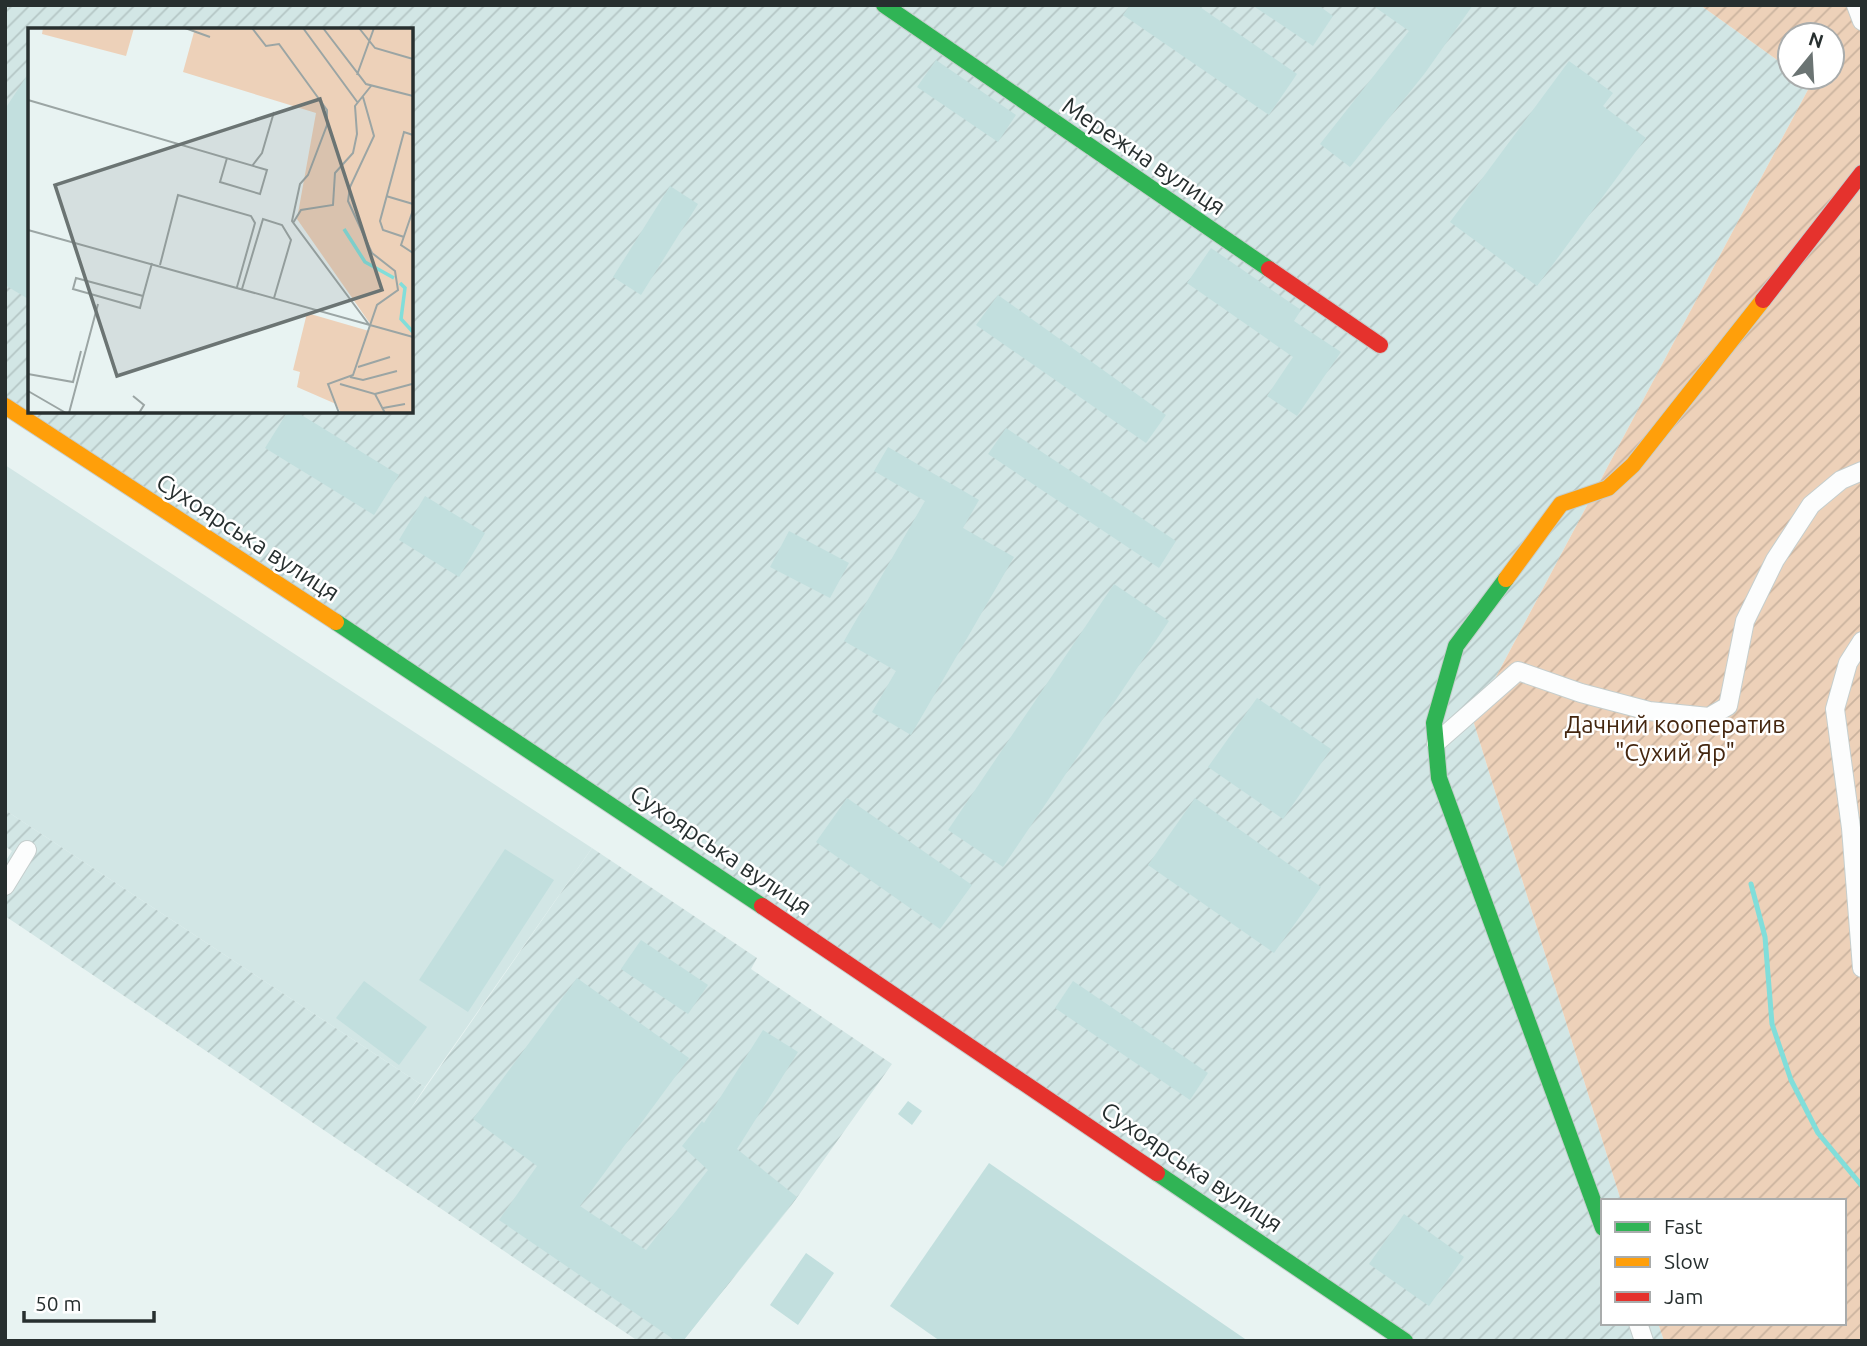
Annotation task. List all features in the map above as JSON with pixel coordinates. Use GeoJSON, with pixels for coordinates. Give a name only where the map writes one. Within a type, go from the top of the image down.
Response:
{"type":"FeatureCollection","features":[{"type":"Feature","properties":{"kind":"street","name":"Мережна вулиця"},"geometry":{"type":"LineString","coordinates":[[884,5],[1380,345]]}},
{"type":"Feature","properties":{"kind":"street"},"geometry":{"type":"LineString","coordinates":[[1856,5],[1862,21]]}},
{"type":"Feature","properties":{"kind":"street"},"geometry":{"type":"LineString","coordinates":[[1601,1223],[1438,778],[1434,723],[1456,646],[1561,504],[1608,488],[1633,465],[1862,173]]}},
{"type":"Feature","properties":{"kind":"street","name":"Сухоярська вулиця"},"geometry":{"type":"LineString","coordinates":[[5,406],[504,731],[1405,1341]]}},
{"type":"Feature","properties":{"kind":"street"},"geometry":{"type":"LineString","coordinates":[[1436,743],[1518,671],[1580,693],[1648,711],[1709,717],[1728,706],[1745,621],[1775,560],[1811,505],[1841,480],[1862,471]]}},
{"type":"Feature","properties":{"kind":"street"},"geometry":{"type":"LineString","coordinates":[[1862,641],[1848,663],[1835,709],[1851,828],[1862,968]]}},
{"type":"Feature","properties":{"kind":"street"},"geometry":{"type":"LineString","coordinates":[[5,886],[27,850]]}},
{"type":"Feature","properties":{"kind":"shaded area"},"geometry":{"type":"Polygon","coordinates":[[[5,5],[1700,5],[1776,59],[1776,91],[1807,91],[1473,720],[1620,1199],[1601,1199],[1601,1325],[1659,1325],[1664,1341],[1405,1341],[5,406],[5,5]]]}},
{"type":"Feature","properties":{"kind":"shaded area"},"geometry":{"type":"Polygon","coordinates":[[[5,465],[592,848],[425,1087],[5,810],[5,465]]]}},
{"type":"Feature","properties":{"kind":"shaded area"},"geometry":{"type":"Polygon","coordinates":[[[5,810],[425,1087],[406,1116],[592,848],[757,958],[751,969],[892,1064],[791,1206],[683,1341],[638,1341],[5,916],[5,862],[12,851],[5,846],[5,810]]]}},
{"type":"Feature","properties":{"kind":"green space","name":"Дачний кооператив \"Сухий Яр\""},"geometry":{"type":"Polygon","coordinates":[[[1700,5],[1862,5],[1862,1341],[1664,1341],[1659,1325],[1846,1325],[1846,1199],[1620,1199],[1473,720],[1807,91],[1846,91],[1846,21],[1776,21],[1776,59],[1700,5]]]}},
{"type":"Feature","properties":{"kind":"building"},"geometry":{"type":"Polygon","coordinates":[[[1130,5],[1197,5],[1297,74],[1269,115],[1123,15],[1130,5]]]}},
{"type":"Feature","properties":{"kind":"building"},"geometry":{"type":"Polygon","coordinates":[[[1252,5],[1318,5],[1333,16],[1313,46],[1252,5]]]}},
{"type":"Feature","properties":{"kind":"building"},"geometry":{"type":"Polygon","coordinates":[[[1372,5],[1473,5],[1425,73],[1350,167],[1320,144],[1409,31],[1372,5]]]}},
{"type":"Feature","properties":{"kind":"building"},"geometry":{"type":"Polygon","coordinates":[[[936,60],[1016,115],[998,142],[917,87],[936,60]]]}},
{"type":"Feature","properties":{"kind":"building"},"geometry":{"type":"Polygon","coordinates":[[[1569,61],[1613,93],[1603,106],[1646,138],[1537,286],[1450,222],[1569,61]]]}},
{"type":"Feature","properties":{"kind":"building"},"geometry":{"type":"Polygon","coordinates":[[[28,74],[28,299],[5,285],[5,109],[28,74]]]}},
{"type":"Feature","properties":{"kind":"building"},"geometry":{"type":"Polygon","coordinates":[[[670,186],[698,204],[641,295],[613,277],[670,186]]]}},
{"type":"Feature","properties":{"kind":"building"},"geometry":{"type":"Polygon","coordinates":[[[1211,248],[1301,310],[1294,321],[1341,352],[1297,416],[1267,396],[1293,357],[1187,283],[1211,248]]]}},
{"type":"Feature","properties":{"kind":"building"},"geometry":{"type":"Polygon","coordinates":[[[998,295],[1166,415],[1146,443],[976,325],[998,295]]]}},
{"type":"Feature","properties":{"kind":"building"},"geometry":{"type":"Polygon","coordinates":[[[287,413],[298,413],[399,475],[374,515],[265,448],[287,413]]]}},
{"type":"Feature","properties":{"kind":"building"},"geometry":{"type":"Polygon","coordinates":[[[1006,428],[1176,541],[1159,568],[988,454],[1006,428]]]}},
{"type":"Feature","properties":{"kind":"building"},"geometry":{"type":"Polygon","coordinates":[[[888,447],[979,500],[963,528],[1014,557],[911,735],[872,712],[896,671],[844,641],[925,501],[874,471],[888,447]]]}},
{"type":"Feature","properties":{"kind":"building"},"geometry":{"type":"Polygon","coordinates":[[[425,496],[485,533],[459,577],[399,540],[425,496]]]}},
{"type":"Feature","properties":{"kind":"building"},"geometry":{"type":"Polygon","coordinates":[[[789,531],[849,563],[830,598],[770,567],[789,531]]]}},
{"type":"Feature","properties":{"kind":"building"},"geometry":{"type":"Polygon","coordinates":[[[1114,584],[1169,621],[1003,867],[948,830],[1114,584]]]}},
{"type":"Feature","properties":{"kind":"building"},"geometry":{"type":"Polygon","coordinates":[[[1257,698],[1331,749],[1283,819],[1208,767],[1257,698]]]}},
{"type":"Feature","properties":{"kind":"building"},"geometry":{"type":"Polygon","coordinates":[[[847,798],[972,885],[940,929],[816,842],[847,798]]]}},
{"type":"Feature","properties":{"kind":"building"},"geometry":{"type":"Polygon","coordinates":[[[1195,798],[1321,887],[1274,953],[1148,865],[1195,798]]]}},
{"type":"Feature","properties":{"kind":"building"},"geometry":{"type":"Polygon","coordinates":[[[505,849],[554,880],[468,1012],[419,980],[505,849]]]}},
{"type":"Feature","properties":{"kind":"building"},"geometry":{"type":"Polygon","coordinates":[[[641,940],[708,985],[688,1014],[621,969],[641,940]]]}},
{"type":"Feature","properties":{"kind":"building"},"geometry":{"type":"Polygon","coordinates":[[[577,978],[689,1058],[580,1206],[646,1250],[708,1170],[682,1146],[702,1121],[704,1123],[763,1030],[798,1052],[737,1149],[797,1197],[683,1341],[676,1341],[499,1220],[537,1166],[473,1119],[577,978]]]}},
{"type":"Feature","properties":{"kind":"building"},"geometry":{"type":"Polygon","coordinates":[[[364,981],[427,1027],[399,1065],[336,1018],[364,981]]]}},
{"type":"Feature","properties":{"kind":"building"},"geometry":{"type":"Polygon","coordinates":[[[1073,981],[1208,1073],[1190,1100],[1055,1008],[1073,981]]]}},
{"type":"Feature","properties":{"kind":"building"},"geometry":{"type":"Polygon","coordinates":[[[908,1101],[922,1111],[912,1125],[898,1114],[908,1101]]]}},
{"type":"Feature","properties":{"kind":"building"},"geometry":{"type":"Polygon","coordinates":[[[989,1163],[1248,1341],[940,1341],[890,1306],[989,1163]]]}},
{"type":"Feature","properties":{"kind":"building"},"geometry":{"type":"Polygon","coordinates":[[[1404,1214],[1464,1257],[1429,1306],[1369,1264],[1404,1214]]]}},
{"type":"Feature","properties":{"kind":"building"},"geometry":{"type":"Polygon","coordinates":[[[806,1253],[834,1273],[798,1325],[770,1305],[806,1253]]]}},
{"type":"Feature","properties":{"kind":"waterway"},"geometry":{"type":"LineString","coordinates":[[1751,884],[1765,937],[1772,1024],[1791,1080],[1818,1133],[1862,1186]]}},
{"type":"Feature","properties":{"kind":"traffic: fast"},"geometry":{"type":"LineString","coordinates":[[884,5],[1269,269]]}},
{"type":"Feature","properties":{"kind":"traffic: fast"},"geometry":{"type":"LineString","coordinates":[[1506,579],[1456,646],[1434,723],[1439,778],[1601,1223]]}},
{"type":"Feature","properties":{"kind":"traffic: fast"},"geometry":{"type":"LineString","coordinates":[[336,622],[762,906]]}},
{"type":"Feature","properties":{"kind":"traffic: fast"},"geometry":{"type":"LineString","coordinates":[[1157,1173],[1405,1341]]}},
{"type":"Feature","properties":{"kind":"traffic: slow"},"geometry":{"type":"LineString","coordinates":[[1506,579],[1561,504],[1608,488],[1633,465],[1763,300]]}},
{"type":"Feature","properties":{"kind":"traffic: slow"},"geometry":{"type":"LineString","coordinates":[[5,406],[336,622]]}},
{"type":"Feature","properties":{"kind":"traffic: jam"},"geometry":{"type":"LineString","coordinates":[[1763,300],[1862,173]]}},
{"type":"Feature","properties":{"kind":"traffic: jam"},"geometry":{"type":"LineString","coordinates":[[1269,269],[1380,345]]}},
{"type":"Feature","properties":{"kind":"traffic: jam"},"geometry":{"type":"LineString","coordinates":[[762,906],[1157,1173]]}}]}
